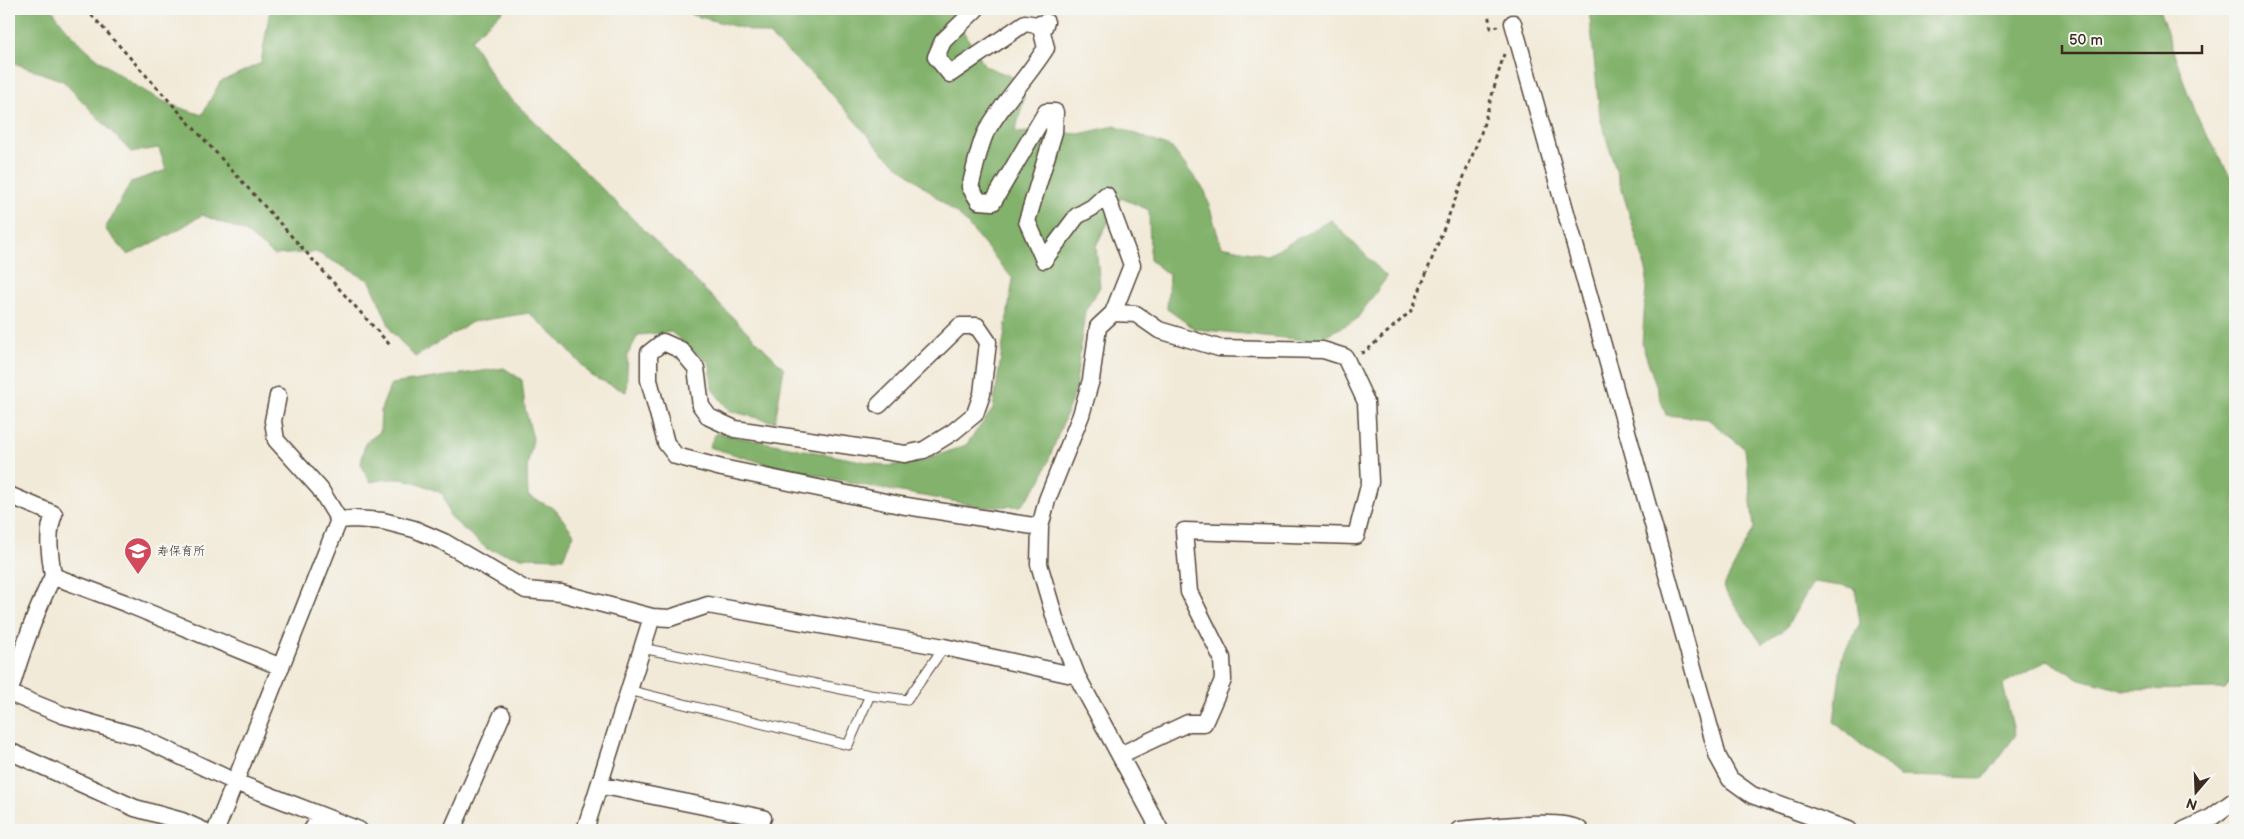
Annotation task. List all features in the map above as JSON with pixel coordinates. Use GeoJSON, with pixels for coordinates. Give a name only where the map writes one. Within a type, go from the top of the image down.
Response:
{"type":"FeatureCollection","features":[{"type":"Feature","properties":{"kind":"street"},"geometry":{"type":"LineString","coordinates":[[976,9],[944,41],[936,57],[950,74],[1025,23],[1038,25],[1046,22],[1042,32],[1046,48],[1026,78],[1001,108],[984,136],[970,187],[979,201],[993,202],[1046,112],[1056,112],[1054,132],[1027,221],[1044,260],[1077,216],[1093,207],[1106,195],[1132,265],[1113,313],[1098,327],[1091,380],[1081,415],[1047,500],[1040,527],[1040,564],[1056,622],[1077,676],[1160,830]]}},
{"type":"Feature","properties":{"kind":"street"},"geometry":{"type":"LineString","coordinates":[[1513,23],[1718,757],[1730,779],[1752,795],[1848,830]]}},
{"type":"Feature","properties":{"kind":"street"},"geometry":{"type":"LineString","coordinates":[[1113,313],[1136,314],[1159,330],[1219,348],[1323,350],[1345,356],[1366,402],[1370,482],[1356,536],[1184,530],[1189,592],[1222,658],[1224,680],[1204,723],[1188,723],[1120,755]]}},
{"type":"Feature","properties":{"kind":"street"},"geometry":{"type":"LineString","coordinates":[[879,405],[960,326],[977,326],[988,342],[982,394],[975,414],[953,432],[924,450],[905,454],[735,429],[709,417],[701,406],[696,368],[682,350],[662,342],[649,353],[649,380],[666,442],[676,456],[722,468],[900,506],[1040,527]]}},
{"type":"Feature","properties":{"kind":"street"},"geometry":{"type":"LineString","coordinates":[[278,396],[273,421],[276,440],[320,489],[339,520]]}},
{"type":"Feature","properties":{"kind":"street"},"geometry":{"type":"LineString","coordinates":[[9,495],[54,514],[49,527],[48,544],[53,576],[44,590],[24,641],[9,693],[63,715],[140,737],[235,782],[360,830]]}},
{"type":"Feature","properties":{"kind":"street"},"geometry":{"type":"LineString","coordinates":[[339,520],[383,521],[414,529],[444,542],[526,590],[561,593],[652,617],[670,618],[708,605],[944,647],[1077,676]]}},
{"type":"Feature","properties":{"kind":"street"},"geometry":{"type":"LineString","coordinates":[[216,830],[339,520]]}},
{"type":"Feature","properties":{"kind":"street"},"geometry":{"type":"LineString","coordinates":[[53,576],[125,603],[281,667]]}},
{"type":"Feature","properties":{"kind":"street"},"geometry":{"type":"LineString","coordinates":[[585,830],[652,617]]}},
{"type":"Feature","properties":{"kind":"street"},"geometry":{"type":"LineString","coordinates":[[452,830],[502,715]]}},
{"type":"Feature","properties":{"kind":"street"},"geometry":{"type":"LineString","coordinates":[[9,751],[135,808],[182,820],[202,830]]}},
{"type":"Feature","properties":{"kind":"street"},"geometry":{"type":"LineString","coordinates":[[599,784],[763,818]]}},
{"type":"Feature","properties":{"kind":"street"},"geometry":{"type":"LineString","coordinates":[[2184,830],[2212,817],[2235,800]]}},
{"type":"Feature","properties":{"kind":"street"},"geometry":{"type":"LineString","coordinates":[[312,830],[321,816]]}},
{"type":"Feature","properties":{"kind":"street"},"geometry":{"type":"LineString","coordinates":[[1459,830],[1503,826],[1570,825],[1580,830]]}},
{"type":"Feature","properties":{"kind":"lane"},"geometry":{"type":"LineString","coordinates":[[642,648],[870,695],[907,700],[944,647]]}},
{"type":"Feature","properties":{"kind":"lane"},"geometry":{"type":"LineString","coordinates":[[628,690],[848,745],[870,695]]}},
{"type":"Feature","properties":{"kind":"path"},"geometry":{"type":"LineString","coordinates":[[86,9],[390,345]]}},
{"type":"Feature","properties":{"kind":"path"},"geometry":{"type":"LineString","coordinates":[[999,9],[1004,10]]}},
{"type":"Feature","properties":{"kind":"path"},"geometry":{"type":"LineString","coordinates":[[1345,356],[1365,352],[1412,310],[1481,133],[1505,50]]}},
{"type":"Feature","properties":{"kind":"green space"},"geometry":{"type":"Polygon","coordinates":[[[9,9],[52,9],[86,49],[114,71],[159,99],[202,115],[220,82],[261,63],[270,9],[505,9],[471,39],[497,85],[784,368],[775,422],[730,411],[712,389],[710,364],[671,332],[638,335],[628,354],[626,392],[592,376],[556,337],[529,313],[472,322],[415,357],[392,332],[370,281],[316,252],[274,255],[244,231],[202,215],[171,234],[128,255],[105,229],[131,182],[166,170],[159,148],[131,152],[63,81],[9,61],[9,9]]]}},
{"type":"Feature","properties":{"kind":"green space"},"geometry":{"type":"Polygon","coordinates":[[[683,9],[949,9],[985,66],[1020,80],[1024,99],[1015,133],[1040,131],[1079,134],[1115,126],[1172,148],[1205,191],[1221,246],[1268,255],[1331,220],[1387,277],[1356,320],[1314,341],[1195,329],[1167,309],[1169,275],[1150,260],[1149,210],[1121,198],[1096,246],[1100,287],[1085,311],[1075,391],[1041,480],[1021,506],[986,507],[872,487],[777,467],[709,447],[716,433],[887,466],[920,462],[966,445],[993,409],[1013,279],[963,219],[883,153],[822,83],[769,35],[692,15],[683,9]]]}},
{"type":"Feature","properties":{"kind":"green space"},"geometry":{"type":"Polygon","coordinates":[[[1589,9],[2159,9],[2194,111],[2235,185],[2235,674],[2225,689],[2121,690],[2077,678],[2048,660],[2003,685],[2015,736],[1984,778],[1899,776],[1834,722],[1842,657],[1860,623],[1855,588],[1813,582],[1786,628],[1762,644],[1723,588],[1754,528],[1745,449],[1708,419],[1666,415],[1642,344],[1647,273],[1600,117],[1589,9]]]}},
{"type":"Feature","properties":{"kind":"green space"},"geometry":{"type":"Polygon","coordinates":[[[504,368],[522,380],[525,408],[533,439],[527,468],[528,496],[555,509],[574,534],[563,558],[521,557],[487,549],[450,517],[443,494],[408,480],[391,479],[370,482],[361,464],[365,443],[380,432],[381,409],[391,384],[504,368]]]}},
{"type":"Feature","properties":{"kind":"place","name":"寿保育所"},"geometry":{"type":"Point","coordinates":[138,575]}}]}
